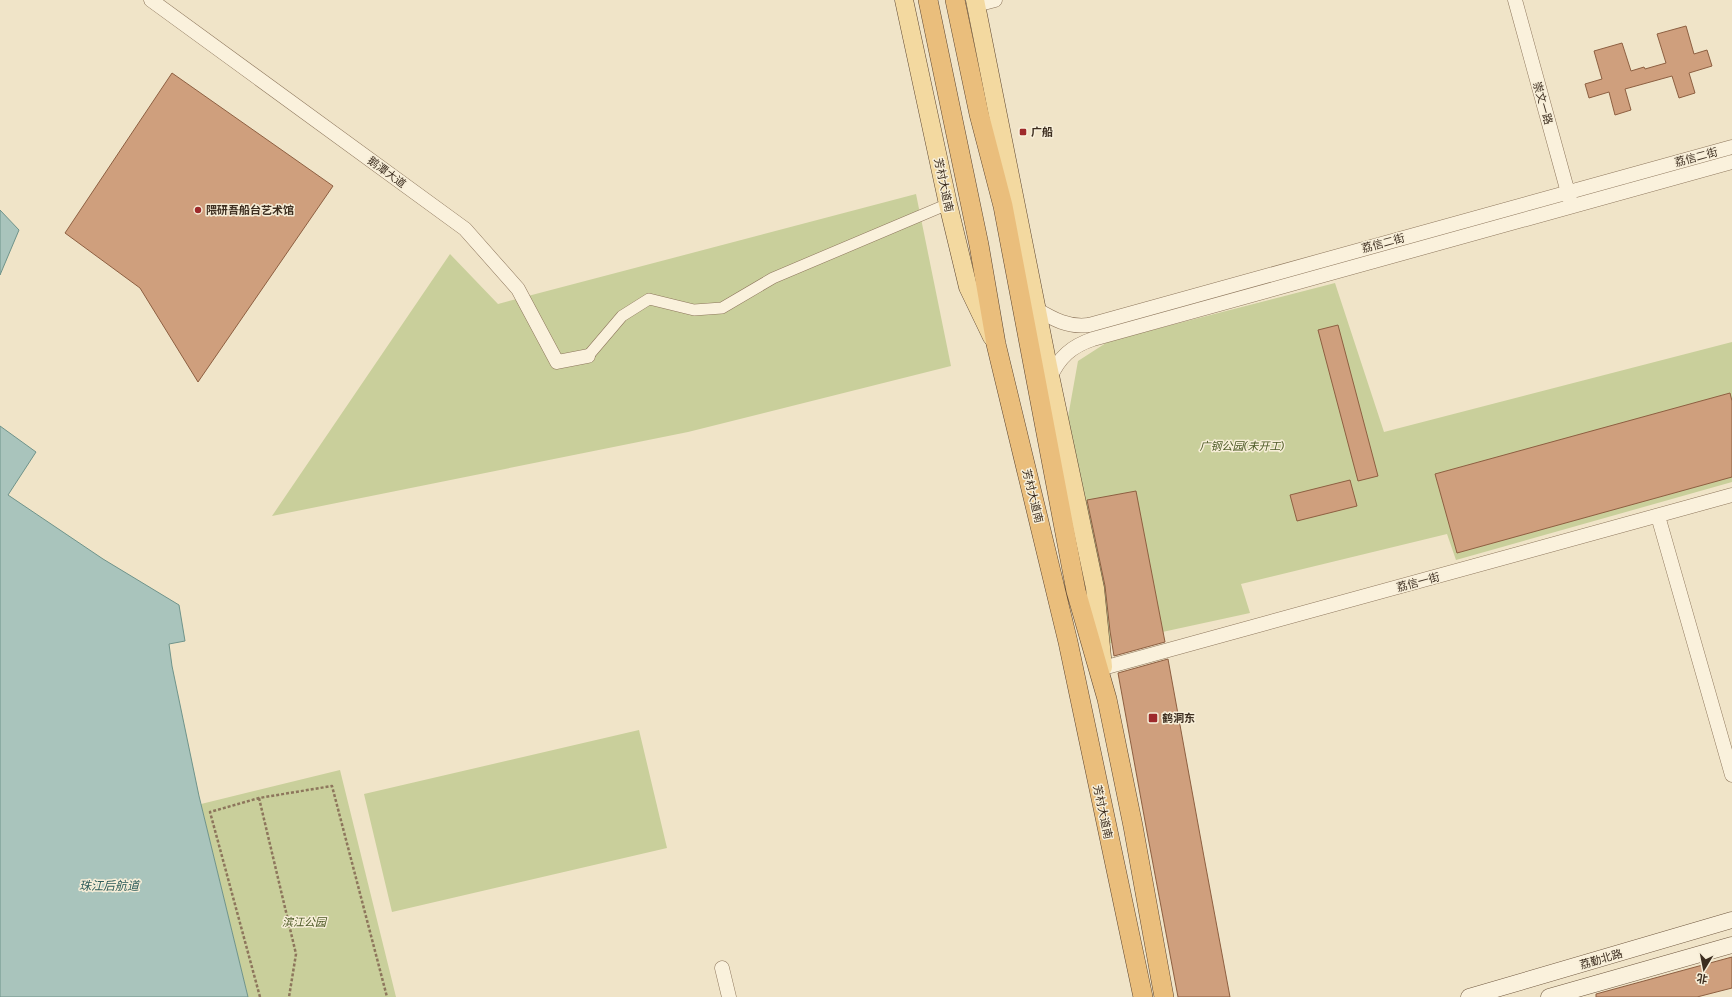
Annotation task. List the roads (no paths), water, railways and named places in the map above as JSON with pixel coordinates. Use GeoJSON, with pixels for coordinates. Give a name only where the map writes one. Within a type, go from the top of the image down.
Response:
{"type":"FeatureCollection","features":[{"type":"Feature","properties":{"kind":"highway"},"geometry":{"type":"LineString","coordinates":[[928,0],[979,245],[996,344]]}},
{"type":"Feature","properties":{"kind":"highway"},"geometry":{"type":"LineString","coordinates":[[955,0],[979,114],[1003,206],[1076,591],[1107,699],[1134,833],[1164,997]]}},
{"type":"Feature","properties":{"kind":"highway","name":"芳村大道南"},"geometry":{"type":"LineString","coordinates":[[996,344],[1068,642],[1143,997]]}},
{"type":"Feature","properties":{"kind":"main road","name":"芳村大道南"},"geometry":{"type":"LineString","coordinates":[[904,0],[948,204],[968,287],[996,344]]}},
{"type":"Feature","properties":{"kind":"main road"},"geometry":{"type":"LineString","coordinates":[[975,3],[1050,378],[1095,588],[1107,699]]}},
{"type":"Feature","properties":{"kind":"main road","name":"荔勤北路"},"geometry":{"type":"LineString","coordinates":[[1469,997],[1732,920]]}},
{"type":"Feature","properties":{"kind":"main road","name":"荔勤北路"},"geometry":{"type":"LineString","coordinates":[[1549,997],[1732,945]]}},
{"type":"Feature","properties":{"kind":"street","name":"鹅潭大道"},"geometry":{"type":"LineString","coordinates":[[151,0],[465,229],[518,289],[557,362],[588,356]]}},
{"type":"Feature","properties":{"kind":"street"},"geometry":{"type":"LineString","coordinates":[[975,3],[995,0]]}},
{"type":"Feature","properties":{"kind":"street","name":"崇文一路"},"geometry":{"type":"LineString","coordinates":[[1514,0],[1572,206]]}},
{"type":"Feature","properties":{"kind":"street","name":"荔信二街"},"geometry":{"type":"LineString","coordinates":[[1036,308],[1066,324],[1081,326],[1089,325],[1732,147]]}},
{"type":"Feature","properties":{"kind":"street","name":"荔信二街"},"geometry":{"type":"LineString","coordinates":[[1050,378],[1057,364],[1066,353],[1082,343],[1093,339],[1732,162]]}},
{"type":"Feature","properties":{"kind":"street"},"geometry":{"type":"LineString","coordinates":[[588,356],[622,316],[649,299],[694,310],[722,308],[773,278],[948,204]]}},
{"type":"Feature","properties":{"kind":"street","name":"荔信一街"},"geometry":{"type":"LineString","coordinates":[[1103,668],[1732,495]]}},
{"type":"Feature","properties":{"kind":"street"},"geometry":{"type":"LineString","coordinates":[[1658,516],[1732,775]]}},
{"type":"Feature","properties":{"kind":"street"},"geometry":{"type":"LineString","coordinates":[[722,968],[729,997]]}},
{"type":"Feature","properties":{"kind":"water"},"geometry":{"type":"Polygon","coordinates":[[[0,210],[19,230],[0,275],[0,210]]]}},
{"type":"Feature","properties":{"kind":"water","name":"珠江后航道"},"geometry":{"type":"Polygon","coordinates":[[[0,426],[36,452],[8,495],[103,559],[179,605],[185,641],[169,644],[172,666],[199,796],[248,997],[0,997],[0,426]]]}},
{"type":"Feature","properties":{"kind":"place","name":"广船"},"geometry":{"type":"Point","coordinates":[1023,132]}},
{"type":"Feature","properties":{"kind":"place","name":"隈研吾船台艺术馆"},"geometry":{"type":"Point","coordinates":[198,210]}},
{"type":"Feature","properties":{"kind":"place","name":"鹤洞东"},"geometry":{"type":"Point","coordinates":[1153,718]}},
{"type":"Feature","properties":{"kind":"park label","name":"广钢公园(未开工)"},"geometry":{"type":"Point","coordinates":[1242,446]}},
{"type":"Feature","properties":{"kind":"park label","name":"滨江公园"},"geometry":{"type":"Point","coordinates":[304,922]}}]}
